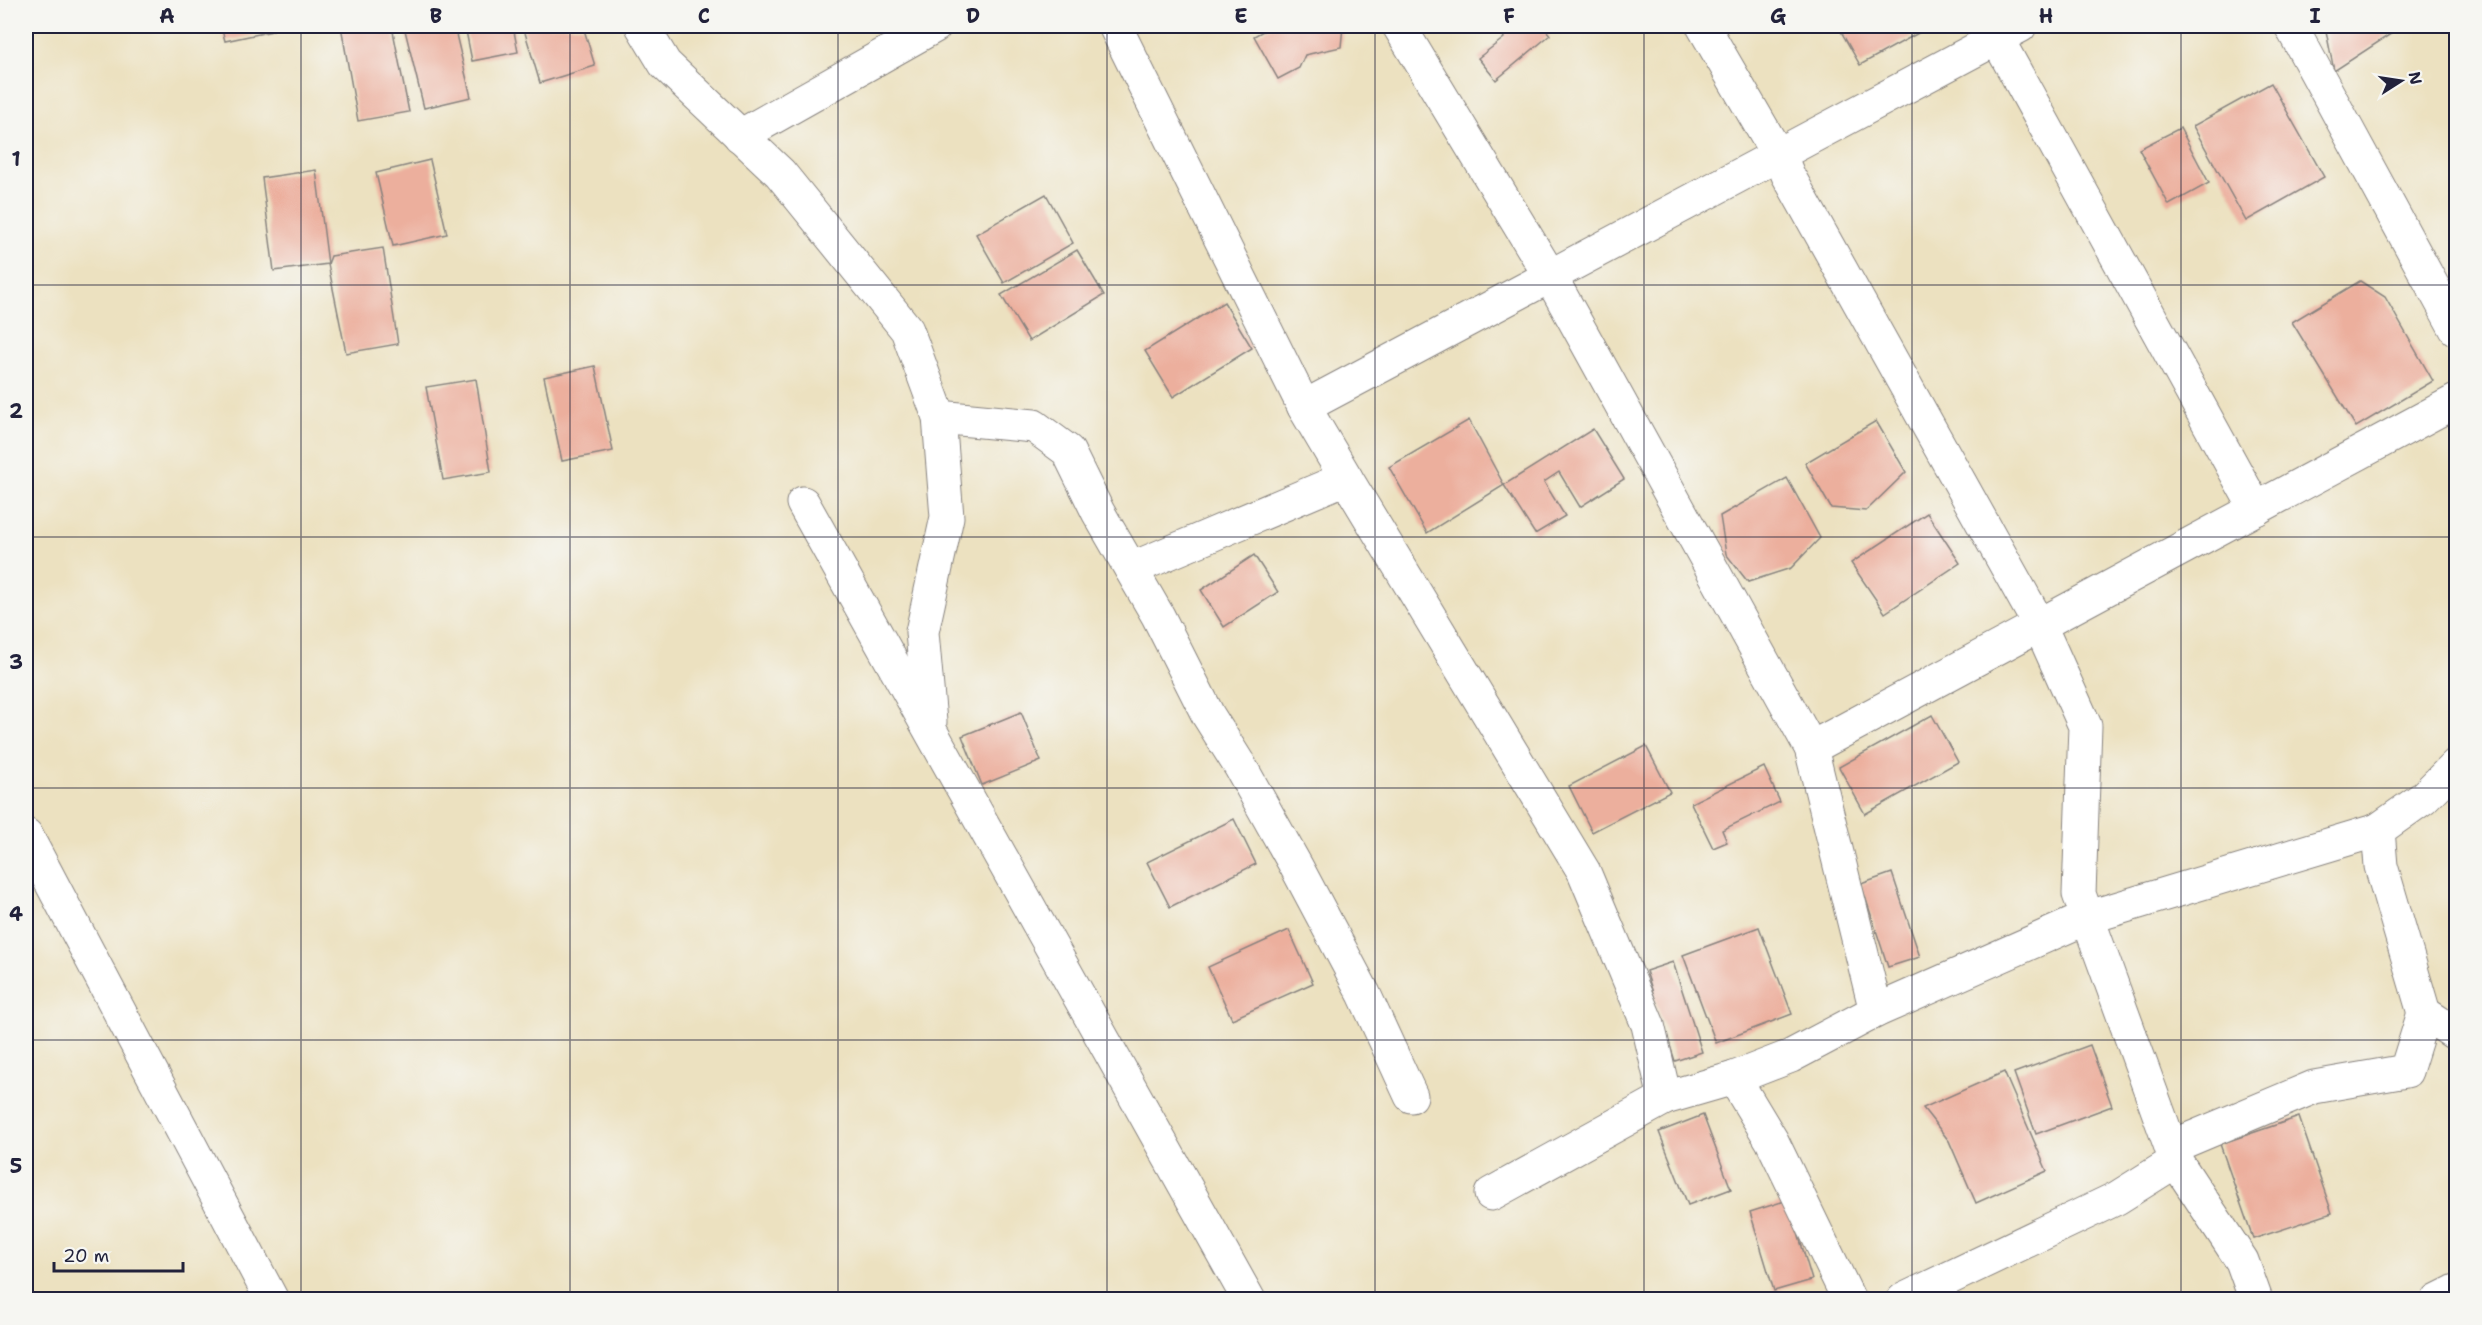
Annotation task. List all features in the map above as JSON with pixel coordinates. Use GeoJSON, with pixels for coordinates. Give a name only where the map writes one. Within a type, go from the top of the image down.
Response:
{"type":"FeatureCollection","features":[{"type":"Feature","properties":{"kind":"street"},"geometry":{"type":"LineString","coordinates":[[642,26],[665,64],[780,173],[907,330],[939,417],[947,517],[922,632],[931,733]]}},
{"type":"Feature","properties":{"kind":"street"},"geometry":{"type":"LineString","coordinates":[[740,136],[935,26]]}},
{"type":"Feature","properties":{"kind":"street"},"geometry":{"type":"LineString","coordinates":[[1115,26],[1304,407],[1584,872],[1648,1025],[1665,1098]]}},
{"type":"Feature","properties":{"kind":"street"},"geometry":{"type":"LineString","coordinates":[[1399,26],[1550,276],[1811,748],[1876,1011]]}},
{"type":"Feature","properties":{"kind":"street"},"geometry":{"type":"LineString","coordinates":[[1703,26],[1776,152],[1779,153],[1788,175],[2040,626],[2085,726],[2079,894],[2173,1154],[2242,1261],[2256,1299]]}},
{"type":"Feature","properties":{"kind":"street"},"geometry":{"type":"LineString","coordinates":[[2291,26],[2457,329]]}},
{"type":"Feature","properties":{"kind":"street"},"geometry":{"type":"LineString","coordinates":[[1304,407],[1779,153],[2002,29],[2256,509]]}},
{"type":"Feature","properties":{"kind":"street"},"geometry":{"type":"LineString","coordinates":[[1811,748],[2457,401]]}},
{"type":"Feature","properties":{"kind":"street"},"geometry":{"type":"LineString","coordinates":[[939,417],[1034,426],[1068,450],[1098,512],[1158,616],[1208,715],[1240,766],[1296,866],[1364,994],[1411,1096]]}},
{"type":"Feature","properties":{"kind":"street"},"geometry":{"type":"LineString","coordinates":[[1131,569],[1346,478]]}},
{"type":"Feature","properties":{"kind":"street"},"geometry":{"type":"LineString","coordinates":[[803,503],[1249,1299]]}},
{"type":"Feature","properties":{"kind":"street"},"geometry":{"type":"LineString","coordinates":[[1491,1194],[1665,1098],[1734,1078],[1791,1056],[1876,1011],[2089,917],[2378,830],[2423,798],[2457,765]]}},
{"type":"Feature","properties":{"kind":"street"},"geometry":{"type":"LineString","coordinates":[[1903,1299],[2117,1198],[2173,1154],[2314,1087],[2406,1071],[2424,1012],[2381,866],[2378,830]]}},
{"type":"Feature","properties":{"kind":"street"},"geometry":{"type":"LineString","coordinates":[[26,835],[272,1299]]}},
{"type":"Feature","properties":{"kind":"street"},"geometry":{"type":"LineString","coordinates":[[2424,1012],[2457,1034]]}},
{"type":"Feature","properties":{"kind":"street"},"geometry":{"type":"LineString","coordinates":[[1734,1078],[1772,1141],[1849,1299]]}},
{"type":"Feature","properties":{"kind":"street"},"geometry":{"type":"LineString","coordinates":[[2438,1299],[2457,1291]]}},
{"type":"Feature","properties":{"kind":"building"},"geometry":{"type":"Polygon","coordinates":[[[221,26],[272,26],[273,31],[225,41],[221,26]]]}},
{"type":"Feature","properties":{"kind":"building"},"geometry":{"type":"Polygon","coordinates":[[[341,26],[392,26],[409,112],[358,121],[341,26]]]}},
{"type":"Feature","properties":{"kind":"building"},"geometry":{"type":"Polygon","coordinates":[[[404,26],[454,26],[471,97],[424,108],[404,26]]]}},
{"type":"Feature","properties":{"kind":"building"},"geometry":{"type":"Polygon","coordinates":[[[465,26],[513,26],[518,52],[472,61],[465,26]]]}},
{"type":"Feature","properties":{"kind":"building"},"geometry":{"type":"Polygon","coordinates":[[[523,26],[583,26],[595,66],[540,83],[523,26]]]}},
{"type":"Feature","properties":{"kind":"building"},"geometry":{"type":"Polygon","coordinates":[[[1272,26],[1343,26],[1341,47],[1305,55],[1299,68],[1278,79],[1254,36],[1272,26]]]}},
{"type":"Feature","properties":{"kind":"building"},"geometry":{"type":"Polygon","coordinates":[[[1501,26],[1543,26],[1550,35],[1496,80],[1478,58],[1504,38],[1501,26]]]}},
{"type":"Feature","properties":{"kind":"building"},"geometry":{"type":"Polygon","coordinates":[[[1838,26],[1922,26],[1922,31],[1860,65],[1838,26]]]}},
{"type":"Feature","properties":{"kind":"building"},"geometry":{"type":"Polygon","coordinates":[[[2335,26],[2403,26],[2334,71],[2326,31],[2335,26]]]}},
{"type":"Feature","properties":{"kind":"building"},"geometry":{"type":"Polygon","coordinates":[[[2271,83],[2324,177],[2246,221],[2193,126],[2271,83]]]}},
{"type":"Feature","properties":{"kind":"building"},"geometry":{"type":"Polygon","coordinates":[[[2180,128],[2209,183],[2169,205],[2139,149],[2180,128]]]}},
{"type":"Feature","properties":{"kind":"building"},"geometry":{"type":"Polygon","coordinates":[[[430,160],[447,234],[393,246],[376,173],[430,160]]]}},
{"type":"Feature","properties":{"kind":"building"},"geometry":{"type":"Polygon","coordinates":[[[316,170],[328,264],[274,271],[262,178],[316,170]]]}},
{"type":"Feature","properties":{"kind":"building"},"geometry":{"type":"Polygon","coordinates":[[[1046,194],[1073,243],[1004,283],[976,234],[1046,194]]]}},
{"type":"Feature","properties":{"kind":"building"},"geometry":{"type":"Polygon","coordinates":[[[383,248],[398,344],[346,353],[328,264],[331,256],[383,248]]]}},
{"type":"Feature","properties":{"kind":"building"},"geometry":{"type":"Polygon","coordinates":[[[1077,250],[1104,295],[1029,341],[1001,295],[1077,250]]]}},
{"type":"Feature","properties":{"kind":"building"},"geometry":{"type":"Polygon","coordinates":[[[2360,281],[2385,297],[2433,381],[2356,427],[2292,322],[2360,281]]]}},
{"type":"Feature","properties":{"kind":"building"},"geometry":{"type":"Polygon","coordinates":[[[1224,302],[1252,348],[1173,397],[1145,351],[1224,302]]]}},
{"type":"Feature","properties":{"kind":"building"},"geometry":{"type":"Polygon","coordinates":[[[595,366],[613,451],[562,461],[544,377],[595,366]]]}},
{"type":"Feature","properties":{"kind":"building"},"geometry":{"type":"Polygon","coordinates":[[[476,379],[491,472],[443,480],[426,387],[476,379]]]}},
{"type":"Feature","properties":{"kind":"building"},"geometry":{"type":"Polygon","coordinates":[[[1469,420],[1504,485],[1427,533],[1389,467],[1469,420]]]}},
{"type":"Feature","properties":{"kind":"building"},"geometry":{"type":"Polygon","coordinates":[[[1876,421],[1906,472],[1866,511],[1831,508],[1805,463],[1876,421]]]}},
{"type":"Feature","properties":{"kind":"building"},"geometry":{"type":"Polygon","coordinates":[[[1593,429],[1624,479],[1580,507],[1559,472],[1544,482],[1565,516],[1535,534],[1504,485],[1593,429]]]}},
{"type":"Feature","properties":{"kind":"building"},"geometry":{"type":"Polygon","coordinates":[[[1787,478],[1820,538],[1791,568],[1748,582],[1726,554],[1720,516],[1787,478]]]}},
{"type":"Feature","properties":{"kind":"building"},"geometry":{"type":"Polygon","coordinates":[[[1927,513],[1960,563],[1885,613],[1851,563],[1927,513]]]}},
{"type":"Feature","properties":{"kind":"building"},"geometry":{"type":"Polygon","coordinates":[[[1254,555],[1278,592],[1224,627],[1201,590],[1254,555]]]}},
{"type":"Feature","properties":{"kind":"building"},"geometry":{"type":"Polygon","coordinates":[[[1021,712],[1041,761],[982,785],[962,736],[1021,712]]]}},
{"type":"Feature","properties":{"kind":"building"},"geometry":{"type":"Polygon","coordinates":[[[1932,715],[1958,762],[1865,814],[1839,767],[1932,715]]]}},
{"type":"Feature","properties":{"kind":"building"},"geometry":{"type":"Polygon","coordinates":[[[1646,746],[1670,792],[1592,832],[1569,786],[1646,746]]]}},
{"type":"Feature","properties":{"kind":"building"},"geometry":{"type":"Polygon","coordinates":[[[1764,767],[1780,802],[1722,830],[1727,842],[1713,848],[1691,803],[1764,767]]]}},
{"type":"Feature","properties":{"kind":"building"},"geometry":{"type":"Polygon","coordinates":[[[1234,819],[1256,864],[1170,907],[1147,862],[1234,819]]]}},
{"type":"Feature","properties":{"kind":"building"},"geometry":{"type":"Polygon","coordinates":[[[1892,873],[1920,957],[1888,967],[1861,884],[1892,873]]]}},
{"type":"Feature","properties":{"kind":"building"},"geometry":{"type":"Polygon","coordinates":[[[1759,927],[1792,1014],[1716,1043],[1683,955],[1759,927]]]}},
{"type":"Feature","properties":{"kind":"building"},"geometry":{"type":"Polygon","coordinates":[[[1289,930],[1313,983],[1232,1019],[1208,967],[1289,930]]]}},
{"type":"Feature","properties":{"kind":"building"},"geometry":{"type":"Polygon","coordinates":[[[1673,962],[1702,1052],[1675,1061],[1646,971],[1673,962]]]}},
{"type":"Feature","properties":{"kind":"building"},"geometry":{"type":"Polygon","coordinates":[[[2090,1045],[2112,1106],[2036,1134],[2014,1073],[2090,1045]]]}},
{"type":"Feature","properties":{"kind":"building"},"geometry":{"type":"Polygon","coordinates":[[[2004,1072],[2047,1171],[1976,1203],[1949,1141],[1923,1108],[2004,1072]]]}},
{"type":"Feature","properties":{"kind":"building"},"geometry":{"type":"Polygon","coordinates":[[[1703,1115],[1731,1189],[1688,1205],[1659,1132],[1703,1115]]]}},
{"type":"Feature","properties":{"kind":"building"},"geometry":{"type":"Polygon","coordinates":[[[2299,1117],[2332,1213],[2253,1239],[2220,1144],[2299,1117]]]}},
{"type":"Feature","properties":{"kind":"building"},"geometry":{"type":"Polygon","coordinates":[[[1788,1200],[1812,1280],[1774,1291],[1750,1212],[1788,1200]]]}}]}
